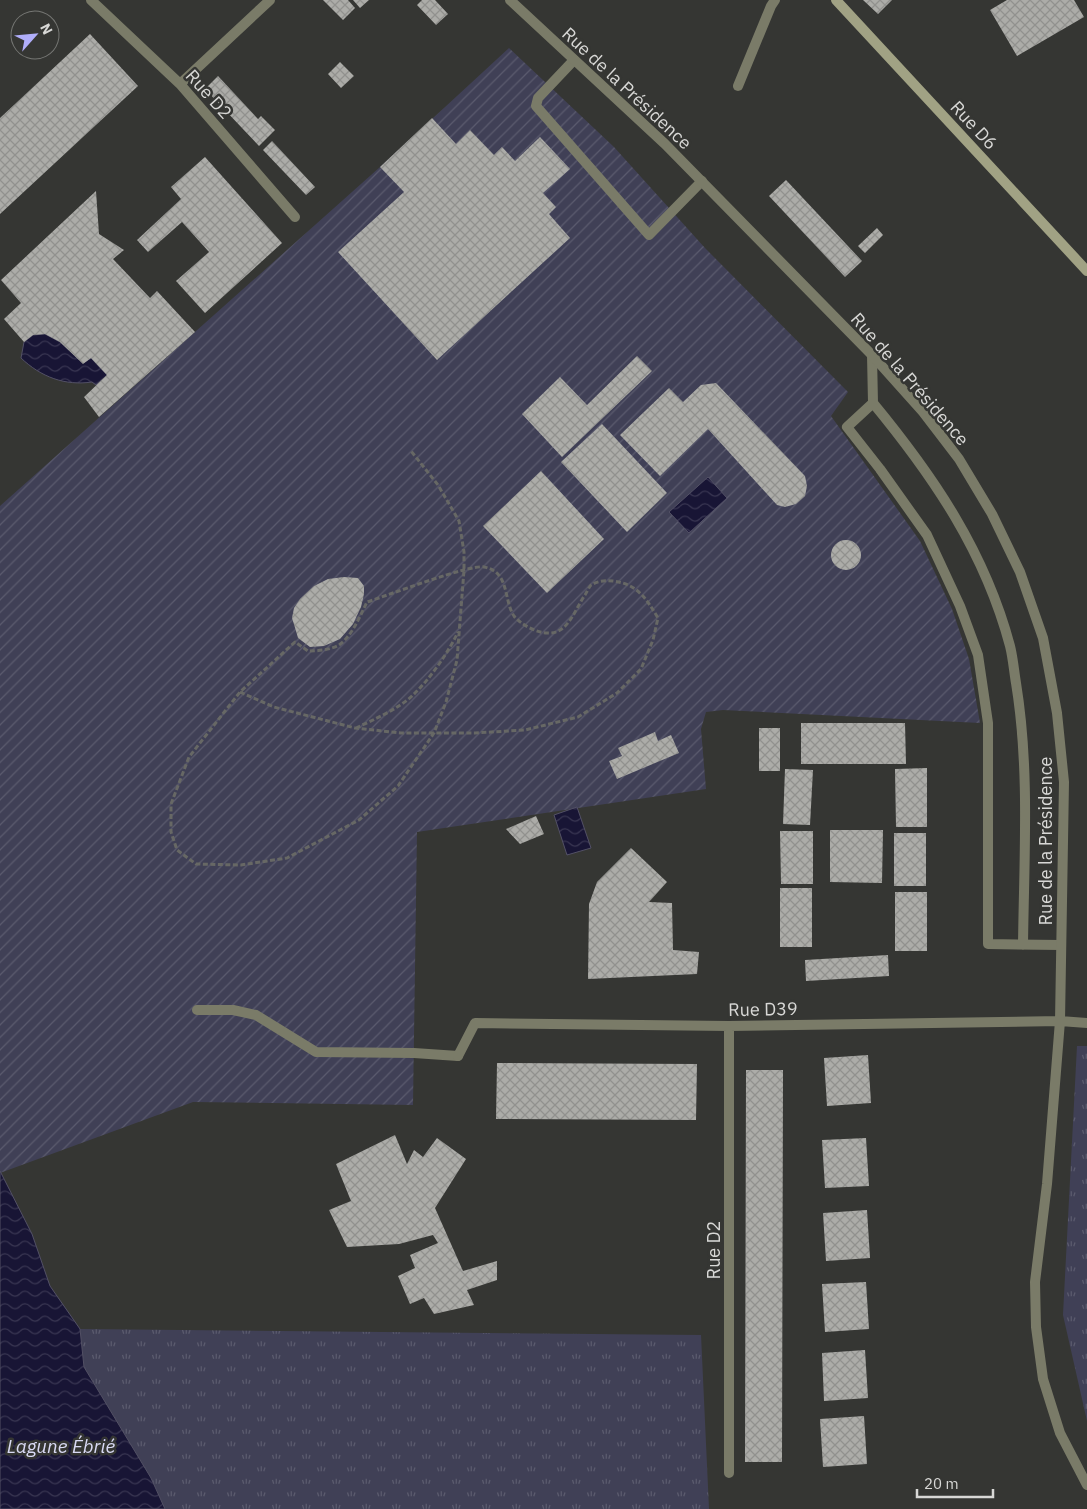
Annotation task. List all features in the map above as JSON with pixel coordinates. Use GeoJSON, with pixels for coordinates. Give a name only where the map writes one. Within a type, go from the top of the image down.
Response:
{"type":"FeatureCollection","features":[{"type":"Feature","properties":{"kind":"street","name":"Rue D2"},"geometry":{"type":"LineString","coordinates":[[91,0],[180,84],[295,217]]}},
{"type":"Feature","properties":{"kind":"street"},"geometry":{"type":"LineString","coordinates":[[180,84],[270,0]]}},
{"type":"Feature","properties":{"kind":"street","name":"Rue de la Présidence"},"geometry":{"type":"LineString","coordinates":[[510,0],[665,144],[872,355],[923,412],[959,458],[992,514],[1020,572],[1043,638],[1057,714],[1064,782],[1060,1022],[1047,1184],[1035,1282],[1036,1327],[1043,1378],[1057,1424],[1087,1485]]}},
{"type":"Feature","properties":{"kind":"street"},"geometry":{"type":"LineString","coordinates":[[738,86],[775,0]]}},
{"type":"Feature","properties":{"kind":"street","name":"Rue D6"},"geometry":{"type":"LineString","coordinates":[[836,0],[1087,271]]}},
{"type":"Feature","properties":{"kind":"street"},"geometry":{"type":"LineString","coordinates":[[574,60],[538,98],[536,106],[649,235],[702,181]]}},
{"type":"Feature","properties":{"kind":"street"},"geometry":{"type":"LineString","coordinates":[[872,355],[873,403],[909,447],[957,518],[992,589],[1010,647],[1022,718],[1024,770],[1023,945]]}},
{"type":"Feature","properties":{"kind":"street"},"geometry":{"type":"LineString","coordinates":[[873,403],[847,427],[880,469],[927,535],[960,606],[978,655],[988,723],[988,944],[1061,945]]}},
{"type":"Feature","properties":{"kind":"street","name":"Rue D39"},"geometry":{"type":"LineString","coordinates":[[197,1010],[233,1010],[256,1015],[316,1052],[414,1053],[458,1056],[475,1024],[729,1026],[1087,1023]]}},
{"type":"Feature","properties":{"kind":"street","name":"Rue D2"},"geometry":{"type":"LineString","coordinates":[[729,1026],[729,1474]]}},
{"type":"Feature","properties":{"kind":"path"},"geometry":{"type":"LineString","coordinates":[[240,692],[274,707],[355,728],[401,733],[434,733],[475,733],[525,730],[578,717],[617,694],[641,669],[653,640],[658,618],[645,597],[627,582],[607,580],[591,586],[566,626],[549,634],[533,630],[515,616],[504,582],[496,572],[483,567],[464,570],[367,602],[350,633],[339,645],[308,652],[295,642],[240,692],[189,757],[171,804],[171,832],[177,850],[196,864],[241,865],[287,858],[359,820],[398,786],[434,733],[446,702],[456,660],[464,570],[464,552],[459,521],[438,485],[411,451]]}},
{"type":"Feature","properties":{"kind":"path"},"geometry":{"type":"LineString","coordinates":[[355,728],[412,696],[449,651],[459,630]]}},
{"type":"Feature","properties":{"kind":"green space"},"geometry":{"type":"Polygon","coordinates":[[[509,48],[614,147],[705,248],[848,392],[831,416],[920,541],[952,609],[969,659],[980,723],[723,710],[706,712],[701,729],[706,789],[417,832],[413,1105],[193,1102],[0,1173],[0,506],[380,167],[509,48]]]}},
{"type":"Feature","properties":{"kind":"green space"},"geometry":{"type":"Polygon","coordinates":[[[1077,1046],[1087,1046],[1087,1421],[1063,1315],[1077,1046]]]}},
{"type":"Feature","properties":{"kind":"green space"},"geometry":{"type":"Polygon","coordinates":[[[80,1329],[701,1335],[709,1509],[165,1509],[151,1478],[84,1367],[80,1329]]]}},
{"type":"Feature","properties":{"kind":"water"},"geometry":{"type":"Polygon","coordinates":[[[45,334],[60,342],[83,363],[91,358],[107,375],[96,385],[92,382],[72,383],[54,379],[29,365],[21,358],[24,342],[33,335],[45,334]]]}},
{"type":"Feature","properties":{"kind":"water"},"geometry":{"type":"Polygon","coordinates":[[[708,477],[727,498],[689,533],[669,512],[708,477]]]}},
{"type":"Feature","properties":{"kind":"water"},"geometry":{"type":"Polygon","coordinates":[[[577,807],[591,848],[567,855],[554,815],[577,807]]]}},
{"type":"Feature","properties":{"kind":"water","name":"Lagune Ébrié"},"geometry":{"type":"Polygon","coordinates":[[[0,1171],[32,1234],[50,1286],[80,1329],[84,1367],[151,1478],[165,1509],[0,1509],[0,1171]]]}},
{"type":"Feature","properties":{"kind":"building"},"geometry":{"type":"Polygon","coordinates":[[[323,0],[348,0],[355,8],[343,20],[323,0]]]}},
{"type":"Feature","properties":{"kind":"building"},"geometry":{"type":"Polygon","coordinates":[[[353,0],[369,0],[360,8],[353,0]]]}},
{"type":"Feature","properties":{"kind":"building"},"geometry":{"type":"Polygon","coordinates":[[[422,0],[435,0],[448,14],[436,25],[417,5],[422,0]]]}},
{"type":"Feature","properties":{"kind":"building"},"geometry":{"type":"Polygon","coordinates":[[[863,0],[892,0],[878,14],[863,0]]]}},
{"type":"Feature","properties":{"kind":"building"},"geometry":{"type":"Polygon","coordinates":[[[1007,0],[1074,0],[1084,17],[1017,56],[990,10],[1007,0]]]}},
{"type":"Feature","properties":{"kind":"building"},"geometry":{"type":"Polygon","coordinates":[[[90,34],[138,86],[0,214],[0,118],[90,34]]]}},
{"type":"Feature","properties":{"kind":"building"},"geometry":{"type":"Polygon","coordinates":[[[340,62],[354,76],[341,88],[328,74],[340,62]]]}},
{"type":"Feature","properties":{"kind":"building"},"geometry":{"type":"Polygon","coordinates":[[[218,76],[258,119],[261,116],[275,130],[259,146],[205,89],[218,76]]]}},
{"type":"Feature","properties":{"kind":"building"},"geometry":{"type":"Polygon","coordinates":[[[432,118],[456,144],[470,130],[494,155],[502,147],[515,161],[540,137],[570,169],[543,193],[556,207],[549,214],[570,238],[437,360],[338,252],[404,192],[380,167],[432,118]]]}},
{"type":"Feature","properties":{"kind":"building"},"geometry":{"type":"Polygon","coordinates":[[[272,141],[315,187],[306,195],[263,150],[272,141]]]}},
{"type":"Feature","properties":{"kind":"building"},"geometry":{"type":"Polygon","coordinates":[[[205,157],[282,243],[205,313],[176,281],[209,252],[182,222],[148,252],[137,240],[181,199],[171,187],[205,157]]]}},
{"type":"Feature","properties":{"kind":"building"},"geometry":{"type":"Polygon","coordinates":[[[786,180],[862,261],[845,277],[769,196],[786,180]]]}},
{"type":"Feature","properties":{"kind":"building"},"geometry":{"type":"Polygon","coordinates":[[[96,191],[99,234],[124,250],[113,259],[150,298],[157,291],[195,332],[99,417],[84,397],[107,375],[91,358],[83,364],[60,342],[45,334],[33,335],[24,342],[4,319],[21,303],[1,280],[96,191]]]}},
{"type":"Feature","properties":{"kind":"building"},"geometry":{"type":"Polygon","coordinates":[[[877,228],[883,235],[865,253],[858,246],[877,228]]]}},
{"type":"Feature","properties":{"kind":"building"},"geometry":{"type":"Polygon","coordinates":[[[637,356],[652,371],[562,457],[522,414],[560,377],[587,405],[637,356]]]}},
{"type":"Feature","properties":{"kind":"building"},"geometry":{"type":"Polygon","coordinates":[[[716,383],[805,476],[807,486],[805,496],[796,504],[785,507],[777,505],[708,429],[660,476],[620,435],[669,388],[683,402],[701,385],[716,383]]]}},
{"type":"Feature","properties":{"kind":"building"},"geometry":{"type":"Polygon","coordinates":[[[602,424],[667,493],[627,532],[561,462],[602,424]]]}},
{"type":"Feature","properties":{"kind":"building"},"geometry":{"type":"Polygon","coordinates":[[[541,471],[604,539],[547,593],[483,526],[541,471]]]}},
{"type":"Feature","properties":{"kind":"building"},"geometry":{"type":"Polygon","coordinates":[[[846,540],[857,544],[861,555],[857,566],[846,570],[835,566],[831,555],[835,544],[846,540]]]}},
{"type":"Feature","properties":{"kind":"building"},"geometry":{"type":"Polygon","coordinates":[[[358,578],[364,586],[361,607],[353,624],[340,639],[324,646],[310,647],[298,638],[292,618],[294,608],[300,599],[314,586],[328,579],[358,578]]]}},
{"type":"Feature","properties":{"kind":"building"},"geometry":{"type":"Polygon","coordinates":[[[801,723],[905,723],[906,764],[801,764],[801,723]]]}},
{"type":"Feature","properties":{"kind":"building"},"geometry":{"type":"Polygon","coordinates":[[[759,728],[780,728],[780,771],[759,771],[759,728]]]}},
{"type":"Feature","properties":{"kind":"building"},"geometry":{"type":"Polygon","coordinates":[[[655,732],[658,741],[671,735],[679,753],[617,779],[609,761],[622,756],[618,748],[655,732]]]}},
{"type":"Feature","properties":{"kind":"building"},"geometry":{"type":"Polygon","coordinates":[[[927,768],[927,827],[896,827],[895,769],[927,768]]]}},
{"type":"Feature","properties":{"kind":"building"},"geometry":{"type":"Polygon","coordinates":[[[785,769],[813,770],[810,825],[783,824],[785,769]]]}},
{"type":"Feature","properties":{"kind":"building"},"geometry":{"type":"Polygon","coordinates":[[[536,816],[544,834],[520,844],[506,829],[536,816]]]}},
{"type":"Feature","properties":{"kind":"building"},"geometry":{"type":"Polygon","coordinates":[[[830,830],[883,830],[882,883],[830,882],[830,830]]]}},
{"type":"Feature","properties":{"kind":"building"},"geometry":{"type":"Polygon","coordinates":[[[780,831],[813,831],[813,884],[781,884],[780,831]]]}},
{"type":"Feature","properties":{"kind":"building"},"geometry":{"type":"Polygon","coordinates":[[[894,833],[926,833],[926,886],[894,886],[894,833]]]}},
{"type":"Feature","properties":{"kind":"building"},"geometry":{"type":"Polygon","coordinates":[[[631,848],[667,882],[649,902],[672,903],[673,950],[699,952],[697,974],[588,979],[589,904],[597,882],[631,848]]]}},
{"type":"Feature","properties":{"kind":"building"},"geometry":{"type":"Polygon","coordinates":[[[780,888],[812,888],[812,947],[780,947],[780,888]]]}},
{"type":"Feature","properties":{"kind":"building"},"geometry":{"type":"Polygon","coordinates":[[[895,892],[927,892],[927,951],[895,951],[895,892]]]}},
{"type":"Feature","properties":{"kind":"building"},"geometry":{"type":"Polygon","coordinates":[[[888,955],[889,976],[806,981],[805,960],[888,955]]]}},
{"type":"Feature","properties":{"kind":"building"},"geometry":{"type":"Polygon","coordinates":[[[868,1055],[871,1103],[827,1106],[824,1058],[868,1055]]]}},
{"type":"Feature","properties":{"kind":"building"},"geometry":{"type":"Polygon","coordinates":[[[497,1063],[697,1064],[696,1120],[496,1119],[497,1063]]]}},
{"type":"Feature","properties":{"kind":"building"},"geometry":{"type":"Polygon","coordinates":[[[746,1070],[783,1070],[782,1462],[745,1462],[746,1070]]]}},
{"type":"Feature","properties":{"kind":"building"},"geometry":{"type":"Polygon","coordinates":[[[395,1135],[407,1164],[414,1150],[423,1157],[437,1138],[466,1159],[435,1208],[463,1271],[497,1261],[497,1280],[467,1290],[474,1305],[434,1314],[424,1298],[410,1304],[398,1276],[415,1268],[410,1255],[438,1243],[433,1235],[399,1244],[347,1247],[329,1210],[351,1201],[336,1164],[395,1135]]]}},
{"type":"Feature","properties":{"kind":"building"},"geometry":{"type":"Polygon","coordinates":[[[866,1138],[869,1186],[825,1188],[822,1140],[866,1138]]]}},
{"type":"Feature","properties":{"kind":"building"},"geometry":{"type":"Polygon","coordinates":[[[867,1210],[870,1258],[826,1261],[823,1213],[867,1210]]]}},
{"type":"Feature","properties":{"kind":"building"},"geometry":{"type":"Polygon","coordinates":[[[866,1282],[869,1329],[825,1332],[822,1284],[866,1282]]]}},
{"type":"Feature","properties":{"kind":"building"},"geometry":{"type":"Polygon","coordinates":[[[865,1350],[868,1398],[824,1401],[822,1353],[865,1350]]]}},
{"type":"Feature","properties":{"kind":"building"},"geometry":{"type":"Polygon","coordinates":[[[864,1416],[867,1464],[823,1467],[820,1419],[864,1416]]]}}]}
